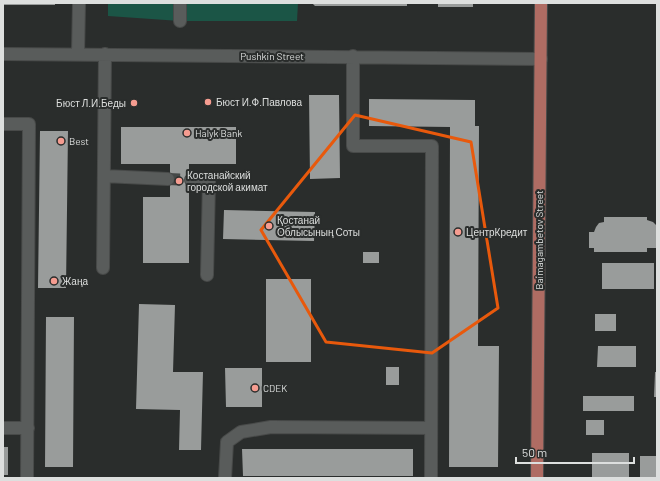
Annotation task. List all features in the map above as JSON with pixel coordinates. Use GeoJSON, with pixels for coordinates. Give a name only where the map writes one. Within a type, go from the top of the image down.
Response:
{"type":"FeatureCollection","features":[{"type":"Feature","properties":{"kind":"main road","name":"Baimagambetov Street"},"geometry":{"type":"LineString","coordinates":[[537,478],[541,3]]}},
{"type":"Feature","properties":{"kind":"street"},"geometry":{"type":"LineString","coordinates":[[78,54],[79,3]]}},
{"type":"Feature","properties":{"kind":"street"},"geometry":{"type":"LineString","coordinates":[[180,3],[180,21]]}},
{"type":"Feature","properties":{"kind":"street","name":"Pushkin Street"},"geometry":{"type":"LineString","coordinates":[[3,54],[353,56],[541,59]]}},
{"type":"Feature","properties":{"kind":"street"},"geometry":{"type":"LineString","coordinates":[[104,268],[105,54]]}},
{"type":"Feature","properties":{"kind":"street"},"geometry":{"type":"LineString","coordinates":[[353,56],[352,146],[432,146],[431,478]]}},
{"type":"Feature","properties":{"kind":"street"},"geometry":{"type":"LineString","coordinates":[[3,124],[29,124],[27,478]]}},
{"type":"Feature","properties":{"kind":"street"},"geometry":{"type":"LineString","coordinates":[[104,176],[168,179]]}},
{"type":"Feature","properties":{"kind":"street"},"geometry":{"type":"LineString","coordinates":[[191,180],[209,180],[207,275]]}},
{"type":"Feature","properties":{"kind":"street"},"geometry":{"type":"LineString","coordinates":[[3,428],[28,428]]}},
{"type":"Feature","properties":{"kind":"street"},"geometry":{"type":"LineString","coordinates":[[225,478],[227,442],[242,432],[271,428],[431,428]]}},
{"type":"Feature","properties":{"kind":"highlighted area"},"geometry":{"type":"Polygon","coordinates":[[[355,115],[471,142],[498,308],[432,353],[326,342],[261,230],[355,115]]]}},
{"type":"Feature","properties":{"kind":"green space"},"geometry":{"type":"Polygon","coordinates":[[[108,3],[298,3],[297,21],[180,21],[108,16],[108,3]]]}},
{"type":"Feature","properties":{"kind":"building"},"geometry":{"type":"Polygon","coordinates":[[[3,3],[55,3],[55,5],[3,5],[3,3]]]}},
{"type":"Feature","properties":{"kind":"building"},"geometry":{"type":"Polygon","coordinates":[[[312,3],[407,3],[407,6],[315,6],[312,3]]]}},
{"type":"Feature","properties":{"kind":"building"},"geometry":{"type":"Polygon","coordinates":[[[438,3],[473,3],[473,7],[438,7],[438,3]]]}},
{"type":"Feature","properties":{"kind":"building"},"geometry":{"type":"Polygon","coordinates":[[[309,95],[339,95],[340,178],[310,179],[309,95]]]}},
{"type":"Feature","properties":{"kind":"building"},"geometry":{"type":"Polygon","coordinates":[[[369,99],[475,100],[475,126],[479,126],[478,346],[499,346],[498,467],[449,467],[450,127],[369,126],[369,99]]]}},
{"type":"Feature","properties":{"kind":"building","name":"Костанайский городской акимат"},"geometry":{"type":"Polygon","coordinates":[[[121,127],[236,127],[236,164],[189,164],[189,263],[143,263],[143,197],[170,197],[170,164],[121,164],[121,127]]]}},
{"type":"Feature","properties":{"kind":"building"},"geometry":{"type":"Polygon","coordinates":[[[40,131],[68,131],[66,288],[38,288],[40,131]]]}},
{"type":"Feature","properties":{"kind":"building","name":"Қостанай Облысының Соты"},"geometry":{"type":"Polygon","coordinates":[[[224,210],[315,212],[314,241],[223,239],[224,210]]]}},
{"type":"Feature","properties":{"kind":"building"},"geometry":{"type":"Polygon","coordinates":[[[604,217],[647,217],[647,220],[653,222],[657,226],[657,248],[647,248],[647,252],[594,252],[594,248],[589,248],[589,232],[594,232],[599,223],[604,222],[604,217]]]}},
{"type":"Feature","properties":{"kind":"building"},"geometry":{"type":"Polygon","coordinates":[[[363,252],[379,252],[379,263],[363,263],[363,252]]]}},
{"type":"Feature","properties":{"kind":"building"},"geometry":{"type":"Polygon","coordinates":[[[602,263],[654,263],[654,289],[602,289],[602,263]]]}},
{"type":"Feature","properties":{"kind":"building"},"geometry":{"type":"Polygon","coordinates":[[[266,279],[311,279],[311,362],[266,362],[266,279]]]}},
{"type":"Feature","properties":{"kind":"building"},"geometry":{"type":"Polygon","coordinates":[[[139,304],[175,305],[173,372],[203,372],[201,450],[179,450],[180,410],[136,409],[139,304]]]}},
{"type":"Feature","properties":{"kind":"building"},"geometry":{"type":"Polygon","coordinates":[[[595,314],[616,314],[616,331],[595,331],[595,314]]]}},
{"type":"Feature","properties":{"kind":"building"},"geometry":{"type":"Polygon","coordinates":[[[46,317],[74,317],[73,467],[45,467],[46,317]]]}},
{"type":"Feature","properties":{"kind":"building"},"geometry":{"type":"Polygon","coordinates":[[[598,346],[636,346],[636,367],[597,367],[598,346]]]}},
{"type":"Feature","properties":{"kind":"building"},"geometry":{"type":"Polygon","coordinates":[[[386,367],[399,367],[399,385],[386,385],[386,367]]]}},
{"type":"Feature","properties":{"kind":"building"},"geometry":{"type":"Polygon","coordinates":[[[225,368],[262,368],[262,407],[226,407],[225,368]]]}},
{"type":"Feature","properties":{"kind":"building"},"geometry":{"type":"Polygon","coordinates":[[[655,372],[657,372],[657,397],[654,397],[655,372]]]}},
{"type":"Feature","properties":{"kind":"building"},"geometry":{"type":"Polygon","coordinates":[[[583,396],[634,396],[634,411],[583,411],[583,396]]]}},
{"type":"Feature","properties":{"kind":"building"},"geometry":{"type":"Polygon","coordinates":[[[586,420],[604,420],[604,435],[586,435],[586,420]]]}},
{"type":"Feature","properties":{"kind":"building"},"geometry":{"type":"Polygon","coordinates":[[[3,447],[8,447],[8,475],[3,475],[3,447]]]}},
{"type":"Feature","properties":{"kind":"building"},"geometry":{"type":"Polygon","coordinates":[[[242,449],[413,449],[413,476],[243,476],[242,449]]]}},
{"type":"Feature","properties":{"kind":"building"},"geometry":{"type":"Polygon","coordinates":[[[592,453],[629,453],[629,478],[592,478],[592,453]]]}},
{"type":"Feature","properties":{"kind":"building"},"geometry":{"type":"Polygon","coordinates":[[[640,456],[656,456],[656,478],[640,478],[640,456]]]}},
{"type":"Feature","properties":{"kind":"tunnel"},"geometry":{"type":"LineString","coordinates":[[168,179],[191,180]]}},
{"type":"Feature","properties":{"kind":"place","name":"Бюст И.Ф.Павлова"},"geometry":{"type":"Point","coordinates":[208,102]}},
{"type":"Feature","properties":{"kind":"place","name":"Бюст Л.И.Беды"},"geometry":{"type":"Point","coordinates":[134,103]}},
{"type":"Feature","properties":{"kind":"place","name":"Halyk Bank"},"geometry":{"type":"Point","coordinates":[187,133]}},
{"type":"Feature","properties":{"kind":"place","name":"Best"},"geometry":{"type":"Point","coordinates":[61,141]}},
{"type":"Feature","properties":{"kind":"place","name":"Костанайский городской акимат"},"geometry":{"type":"Point","coordinates":[179,181]}},
{"type":"Feature","properties":{"kind":"place","name":"Қостанай Облысының Соты"},"geometry":{"type":"Point","coordinates":[269,226]}},
{"type":"Feature","properties":{"kind":"place","name":"ЦентрКредит"},"geometry":{"type":"Point","coordinates":[458,232]}},
{"type":"Feature","properties":{"kind":"place","name":"Жаңа"},"geometry":{"type":"Point","coordinates":[54,281]}},
{"type":"Feature","properties":{"kind":"place","name":"CDEK"},"geometry":{"type":"Point","coordinates":[255,388]}}]}
